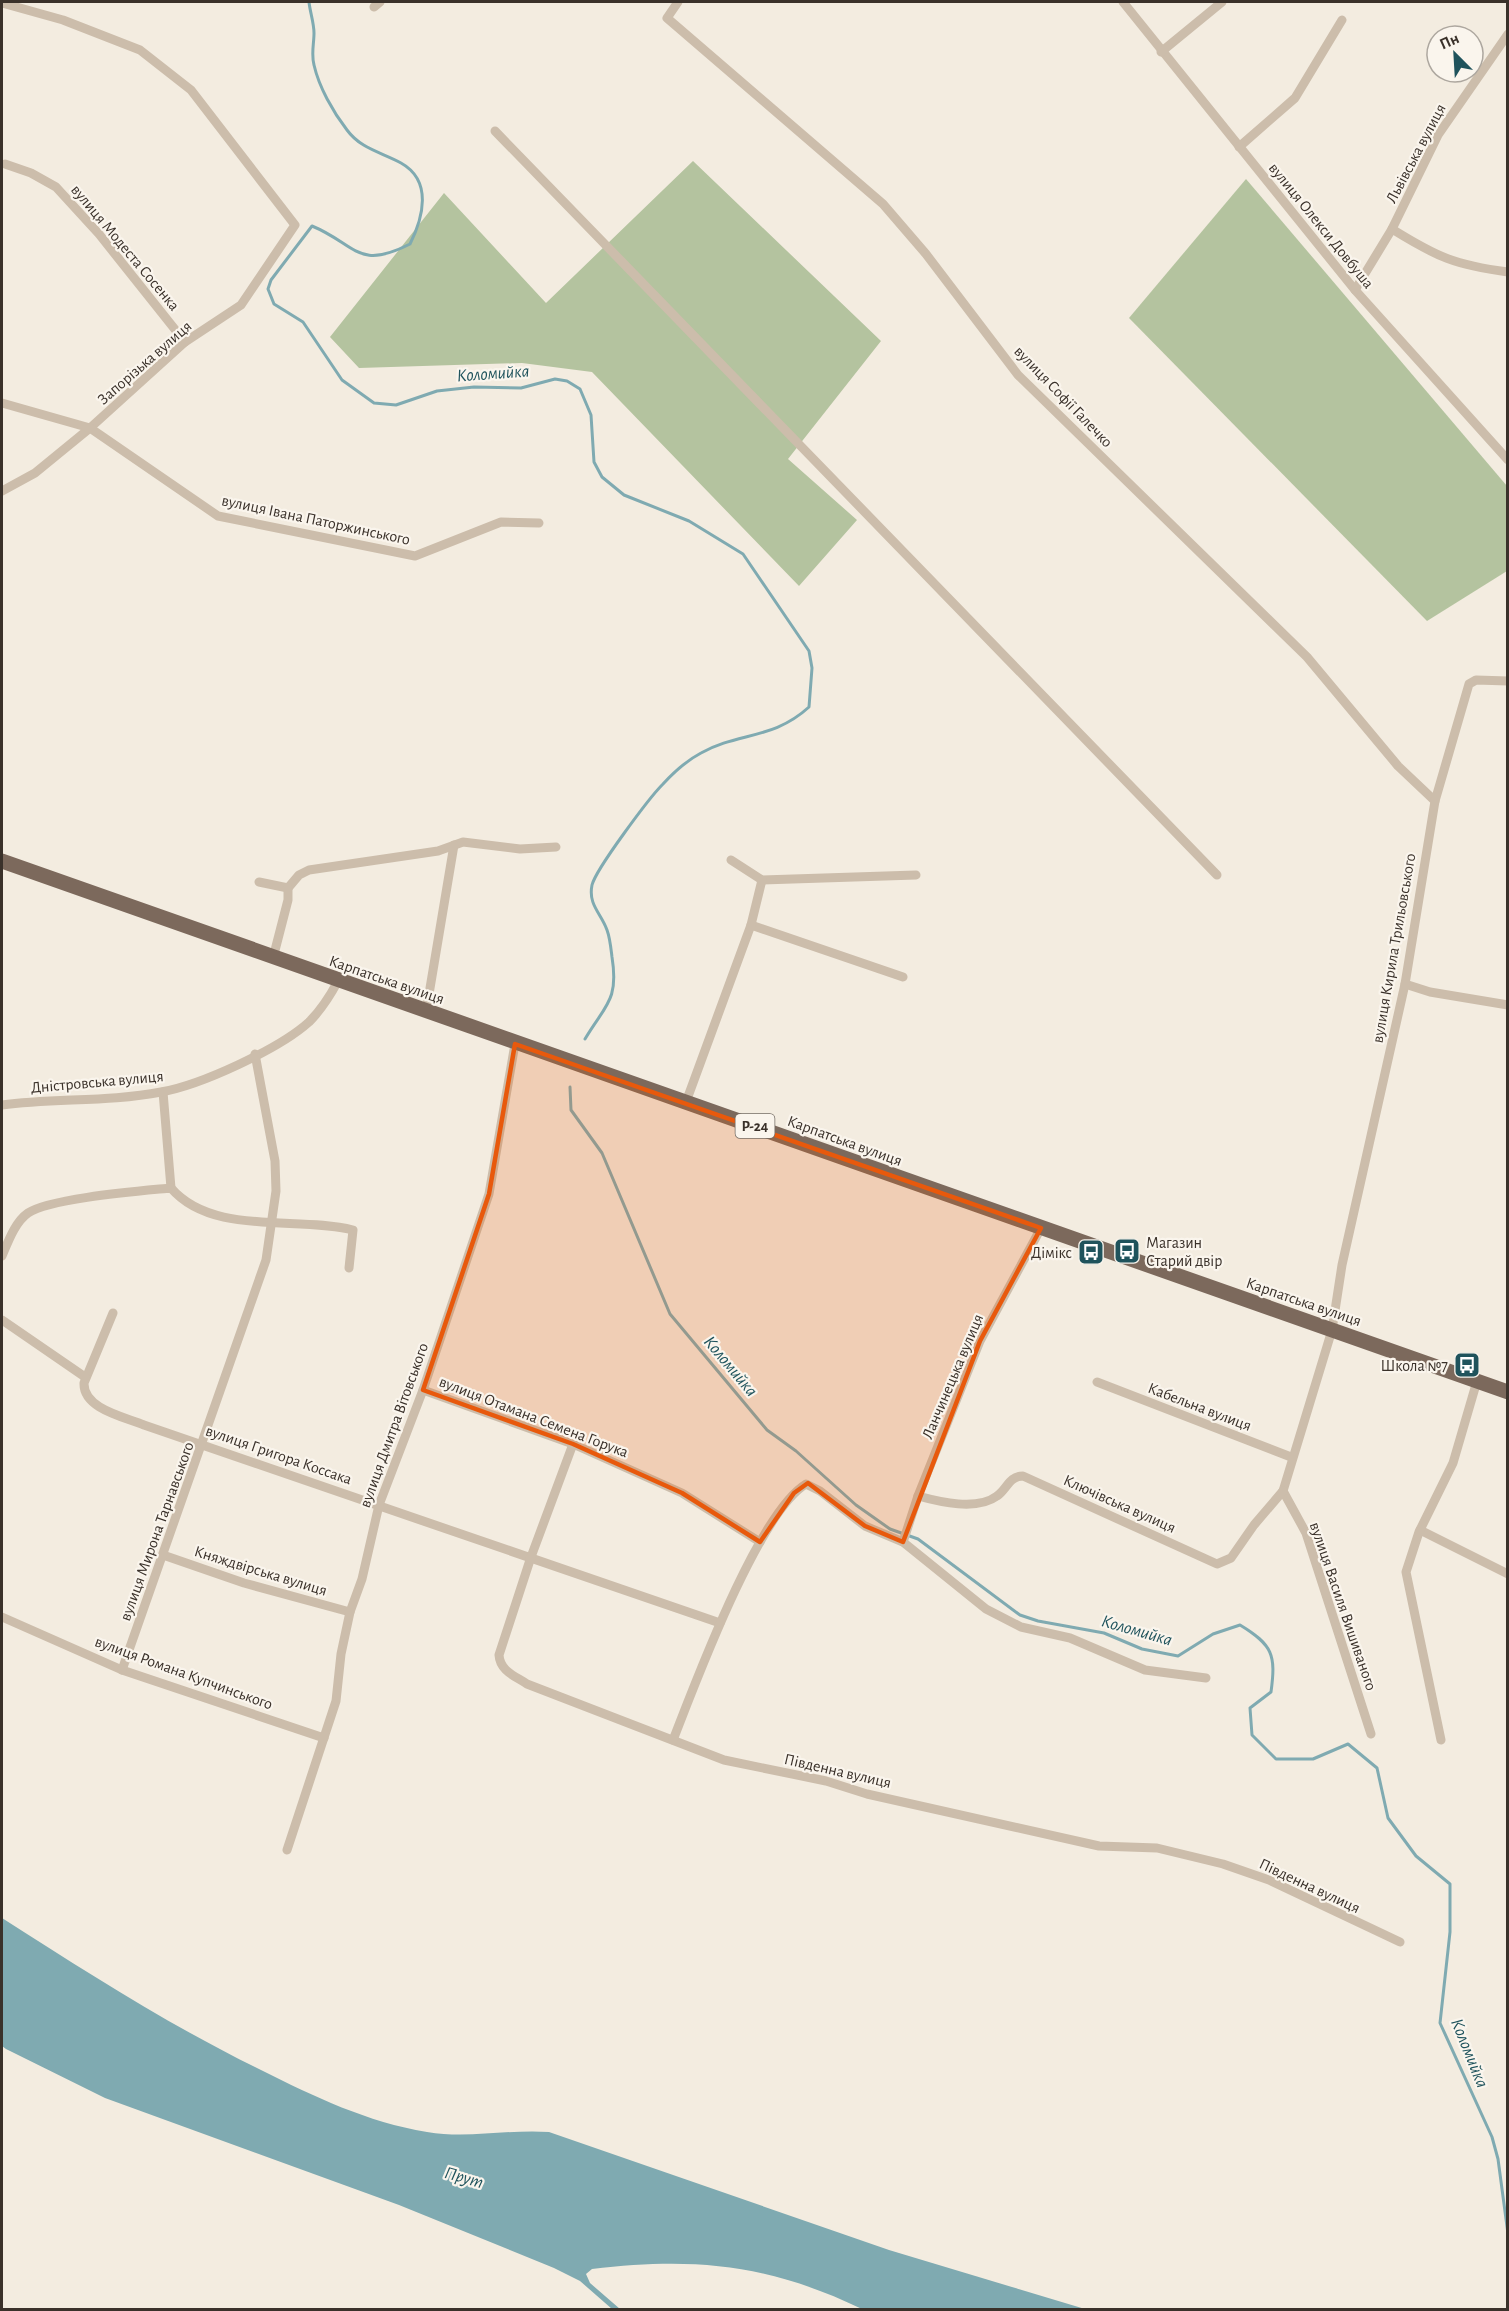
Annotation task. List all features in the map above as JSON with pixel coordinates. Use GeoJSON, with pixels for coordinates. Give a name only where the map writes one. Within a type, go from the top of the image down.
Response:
{"type":"FeatureCollection","features":[{"type":"Feature","properties":{"kind":"main road","name":"Карпатська вулиця"},"geometry":{"type":"LineString","coordinates":[[2,861],[515,1044],[686,1102],[1508,1392]]}},
{"type":"Feature","properties":{"kind":"street","name":"вулиця Софії Галечко"},"geometry":{"type":"LineString","coordinates":[[678,2],[667,18],[883,204],[926,254],[1018,375],[1307,657],[1398,766],[1435,801]]}},
{"type":"Feature","properties":{"kind":"street","name":"вулиця Олекси Довбуша"},"geometry":{"type":"LineString","coordinates":[[1123,2],[1355,290],[1508,460]]}},
{"type":"Feature","properties":{"kind":"street"},"geometry":{"type":"LineString","coordinates":[[1161,52],[1222,2]]}},
{"type":"Feature","properties":{"kind":"street","name":"Запорізька вулиця"},"geometry":{"type":"LineString","coordinates":[[2,3],[63,20],[140,50],[191,90],[295,225],[241,305],[184,342],[90,428],[35,473],[2,491]]}},
{"type":"Feature","properties":{"kind":"street"},"geometry":{"type":"LineString","coordinates":[[1239,147],[1294,98],[1342,20]]}},
{"type":"Feature","properties":{"kind":"street","name":"Львівська вулиця"},"geometry":{"type":"LineString","coordinates":[[1355,290],[1392,229],[1438,135],[1508,34]]}},
{"type":"Feature","properties":{"kind":"street"},"geometry":{"type":"LineString","coordinates":[[495,131],[1217,875]]}},
{"type":"Feature","properties":{"kind":"street","name":"вулиця Модеста Сосенка"},"geometry":{"type":"LineString","coordinates":[[5,164],[31,173],[56,187],[99,234],[184,342]]}},
{"type":"Feature","properties":{"kind":"street"},"geometry":{"type":"LineString","coordinates":[[1392,229],[1439,257],[1467,266],[1508,272]]}},
{"type":"Feature","properties":{"kind":"street","name":"вулиця Івана Паторжинського"},"geometry":{"type":"LineString","coordinates":[[2,403],[90,428],[218,516],[415,556],[501,522],[539,523]]}},
{"type":"Feature","properties":{"kind":"street","name":"вулиця Кирила Трильовського"},"geometry":{"type":"LineString","coordinates":[[1283,1491],[1332,1330],[1344,1254],[1405,984],[1435,801],[1468,684],[1476,681],[1508,681]]}},
{"type":"Feature","properties":{"kind":"street"},"geometry":{"type":"LineString","coordinates":[[273,958],[288,900],[288,888],[299,875],[309,870],[390,860],[472,842],[520,849],[556,847]]}},
{"type":"Feature","properties":{"kind":"street"},"geometry":{"type":"LineString","coordinates":[[426,1012],[454,845]]}},
{"type":"Feature","properties":{"kind":"street"},"geometry":{"type":"LineString","coordinates":[[731,860],[762,880],[916,875]]}},
{"type":"Feature","properties":{"kind":"street"},"geometry":{"type":"LineString","coordinates":[[686,1102],[751,926],[762,880]]}},
{"type":"Feature","properties":{"kind":"street"},"geometry":{"type":"LineString","coordinates":[[259,882],[288,888]]}},
{"type":"Feature","properties":{"kind":"street"},"geometry":{"type":"LineString","coordinates":[[751,926],[903,977]]}},
{"type":"Feature","properties":{"kind":"street","name":"Дністровська вулиця"},"geometry":{"type":"LineString","coordinates":[[2,1104],[164,1092],[213,1074],[255,1054],[307,1023],[322,1006],[338,981]]}},
{"type":"Feature","properties":{"kind":"street"},"geometry":{"type":"LineString","coordinates":[[1405,984],[1430,992],[1508,1005]]}},
{"type":"Feature","properties":{"kind":"street","name":"вулиця Дмитра Вітовського"},"geometry":{"type":"LineString","coordinates":[[286,1850],[336,1701],[341,1654],[350,1612],[362,1579],[379,1505],[423,1390],[489,1194],[515,1044]]}},
{"type":"Feature","properties":{"kind":"street","name":"вулиця Мирона Тарнавського"},"geometry":{"type":"LineString","coordinates":[[122,1670],[261,1282],[276,1191],[275,1161],[255,1054]]}},
{"type":"Feature","properties":{"kind":"street"},"geometry":{"type":"LineString","coordinates":[[164,1092],[171,1188],[182,1202],[208,1212],[272,1224],[337,1226],[353,1230],[349,1268]]}},
{"type":"Feature","properties":{"kind":"street"},"geometry":{"type":"LineString","coordinates":[[2,1256],[22,1219],[34,1210],[63,1203],[171,1188]]}},
{"type":"Feature","properties":{"kind":"street","name":"Ланчинецька вулиця"},"geometry":{"type":"LineString","coordinates":[[905,1536],[918,1496],[980,1341],[1041,1228]]}},
{"type":"Feature","properties":{"kind":"street"},"geometry":{"type":"LineString","coordinates":[[2,1320],[86,1377],[113,1313]]}},
{"type":"Feature","properties":{"kind":"street","name":"вулиця Григора Коссака"},"geometry":{"type":"LineString","coordinates":[[86,1377],[85,1393],[98,1406],[720,1623]]}},
{"type":"Feature","properties":{"kind":"street"},"geometry":{"type":"LineString","coordinates":[[1441,1740],[1406,1579],[1407,1566],[1420,1530],[1453,1463],[1477,1381]]}},
{"type":"Feature","properties":{"kind":"street","name":"Кабельна вулиця"},"geometry":{"type":"LineString","coordinates":[[1097,1382],[1292,1457]]}},
{"type":"Feature","properties":{"kind":"street","name":"вулиця Отамана Семена Горука"},"geometry":{"type":"LineString","coordinates":[[423,1390],[573,1444],[691,1497],[760,1542]]}},
{"type":"Feature","properties":{"kind":"street","name":"Південна вулиця"},"geometry":{"type":"LineString","coordinates":[[573,1444],[531,1557],[499,1655],[499,1663],[506,1671],[527,1684],[724,1760],[826,1781],[867,1794],[921,1804],[1027,1831],[1099,1846],[1157,1848],[1185,1853],[1269,1880],[1400,1942]]}},
{"type":"Feature","properties":{"kind":"street","name":"Ключівська вулиця"},"geometry":{"type":"LineString","coordinates":[[918,1496],[947,1502],[982,1502],[1000,1494],[1014,1478],[1023,1476],[1218,1564],[1231,1558],[1254,1525],[1283,1491]]}},
{"type":"Feature","properties":{"kind":"street"},"geometry":{"type":"LineString","coordinates":[[673,1740],[720,1623],[760,1542],[784,1506],[806,1484],[820,1491],[865,1526],[905,1536],[987,1609],[1021,1627],[1070,1638],[1144,1670],[1206,1678]]}},
{"type":"Feature","properties":{"kind":"street","name":"вулиця Василя Вишиваного"},"geometry":{"type":"LineString","coordinates":[[1283,1491],[1306,1533],[1371,1734]]}},
{"type":"Feature","properties":{"kind":"street"},"geometry":{"type":"LineString","coordinates":[[1420,1530],[1508,1574]]}},
{"type":"Feature","properties":{"kind":"street","name":"Княждвірська вулиця"},"geometry":{"type":"LineString","coordinates":[[163,1555],[244,1582],[350,1612]]}},
{"type":"Feature","properties":{"kind":"street","name":"вулиця Романа Купчинського"},"geometry":{"type":"LineString","coordinates":[[2,1617],[122,1670],[324,1738]]}},
{"type":"Feature","properties":{"kind":"highlighted area"},"geometry":{"type":"Polygon","coordinates":[[[515,1044],[1041,1228],[980,1341],[903,1542],[865,1526],[808,1483],[794,1493],[760,1542],[682,1493],[573,1444],[423,1390],[489,1194],[515,1044]]]}},
{"type":"Feature","properties":{"kind":"green space"},"geometry":{"type":"Polygon","coordinates":[[[693,161],[881,341],[788,459],[857,520],[799,586],[592,372],[522,363],[359,368],[330,337],[444,193],[546,303],[693,161]]]}},
{"type":"Feature","properties":{"kind":"green space"},"geometry":{"type":"Polygon","coordinates":[[[1246,179],[1507,486],[1507,571],[1427,621],[1129,318],[1246,179]]]}},
{"type":"Feature","properties":{"kind":"water","name":"Прут"},"geometry":{"type":"Polygon","coordinates":[[[2,1918],[161,2017],[301,2090],[362,2115],[405,2128],[442,2134],[549,2132],[889,2250],[1085,2309],[862,2309],[795,2282],[762,2273],[698,2265],[664,2264],[592,2269],[586,2274],[590,2283],[620,2309],[612,2309],[580,2281],[554,2268],[399,2205],[105,2098],[6,2049],[2,2046],[2,1918]]]}},
{"type":"Feature","properties":{"kind":"waterway","name":"Коломийка"},"geometry":{"type":"LineString","coordinates":[[309,2],[314,29],[313,61],[327,99],[342,123],[359,142],[401,163],[411,171],[418,180],[421,190],[421,212],[410,244],[379,255],[358,252],[312,226],[271,280],[268,289],[274,304],[303,322],[342,380],[374,403],[396,405],[437,391],[474,387],[521,388],[555,379],[567,381],[580,389],[591,415],[594,462],[602,477],[624,495],[689,521],[743,554],[809,651],[812,668],[809,707],[796,718],[769,731],[715,746],[685,763],[647,803],[596,877],[592,885],[592,898],[609,936],[614,984],[609,1002],[585,1039]]}},
{"type":"Feature","properties":{"kind":"waterway","name":"Коломийка"},"geometry":{"type":"LineString","coordinates":[[570,1087],[571,1110],[602,1153],[670,1314],[767,1430],[796,1451],[856,1505],[890,1529],[918,1539],[1020,1615],[1038,1621],[1104,1633],[1142,1649],[1178,1656],[1213,1634],[1240,1625],[1266,1645],[1270,1652],[1273,1669],[1271,1692],[1250,1708],[1252,1735],[1276,1759],[1313,1759],[1348,1744],[1377,1768],[1388,1818],[1416,1856],[1450,1884],[1450,1932],[1440,2023],[1492,2137],[1498,2159],[1508,2234]]}},
{"type":"Feature","properties":{"kind":"place","name":"Магазин Старий двір"},"geometry":{"type":"Point","coordinates":[1127,1251]}},
{"type":"Feature","properties":{"kind":"place","name":"Дімікс"},"geometry":{"type":"Point","coordinates":[1091,1252]}},
{"type":"Feature","properties":{"kind":"place","name":"Школа №7"},"geometry":{"type":"Point","coordinates":[1467,1365]}}]}
